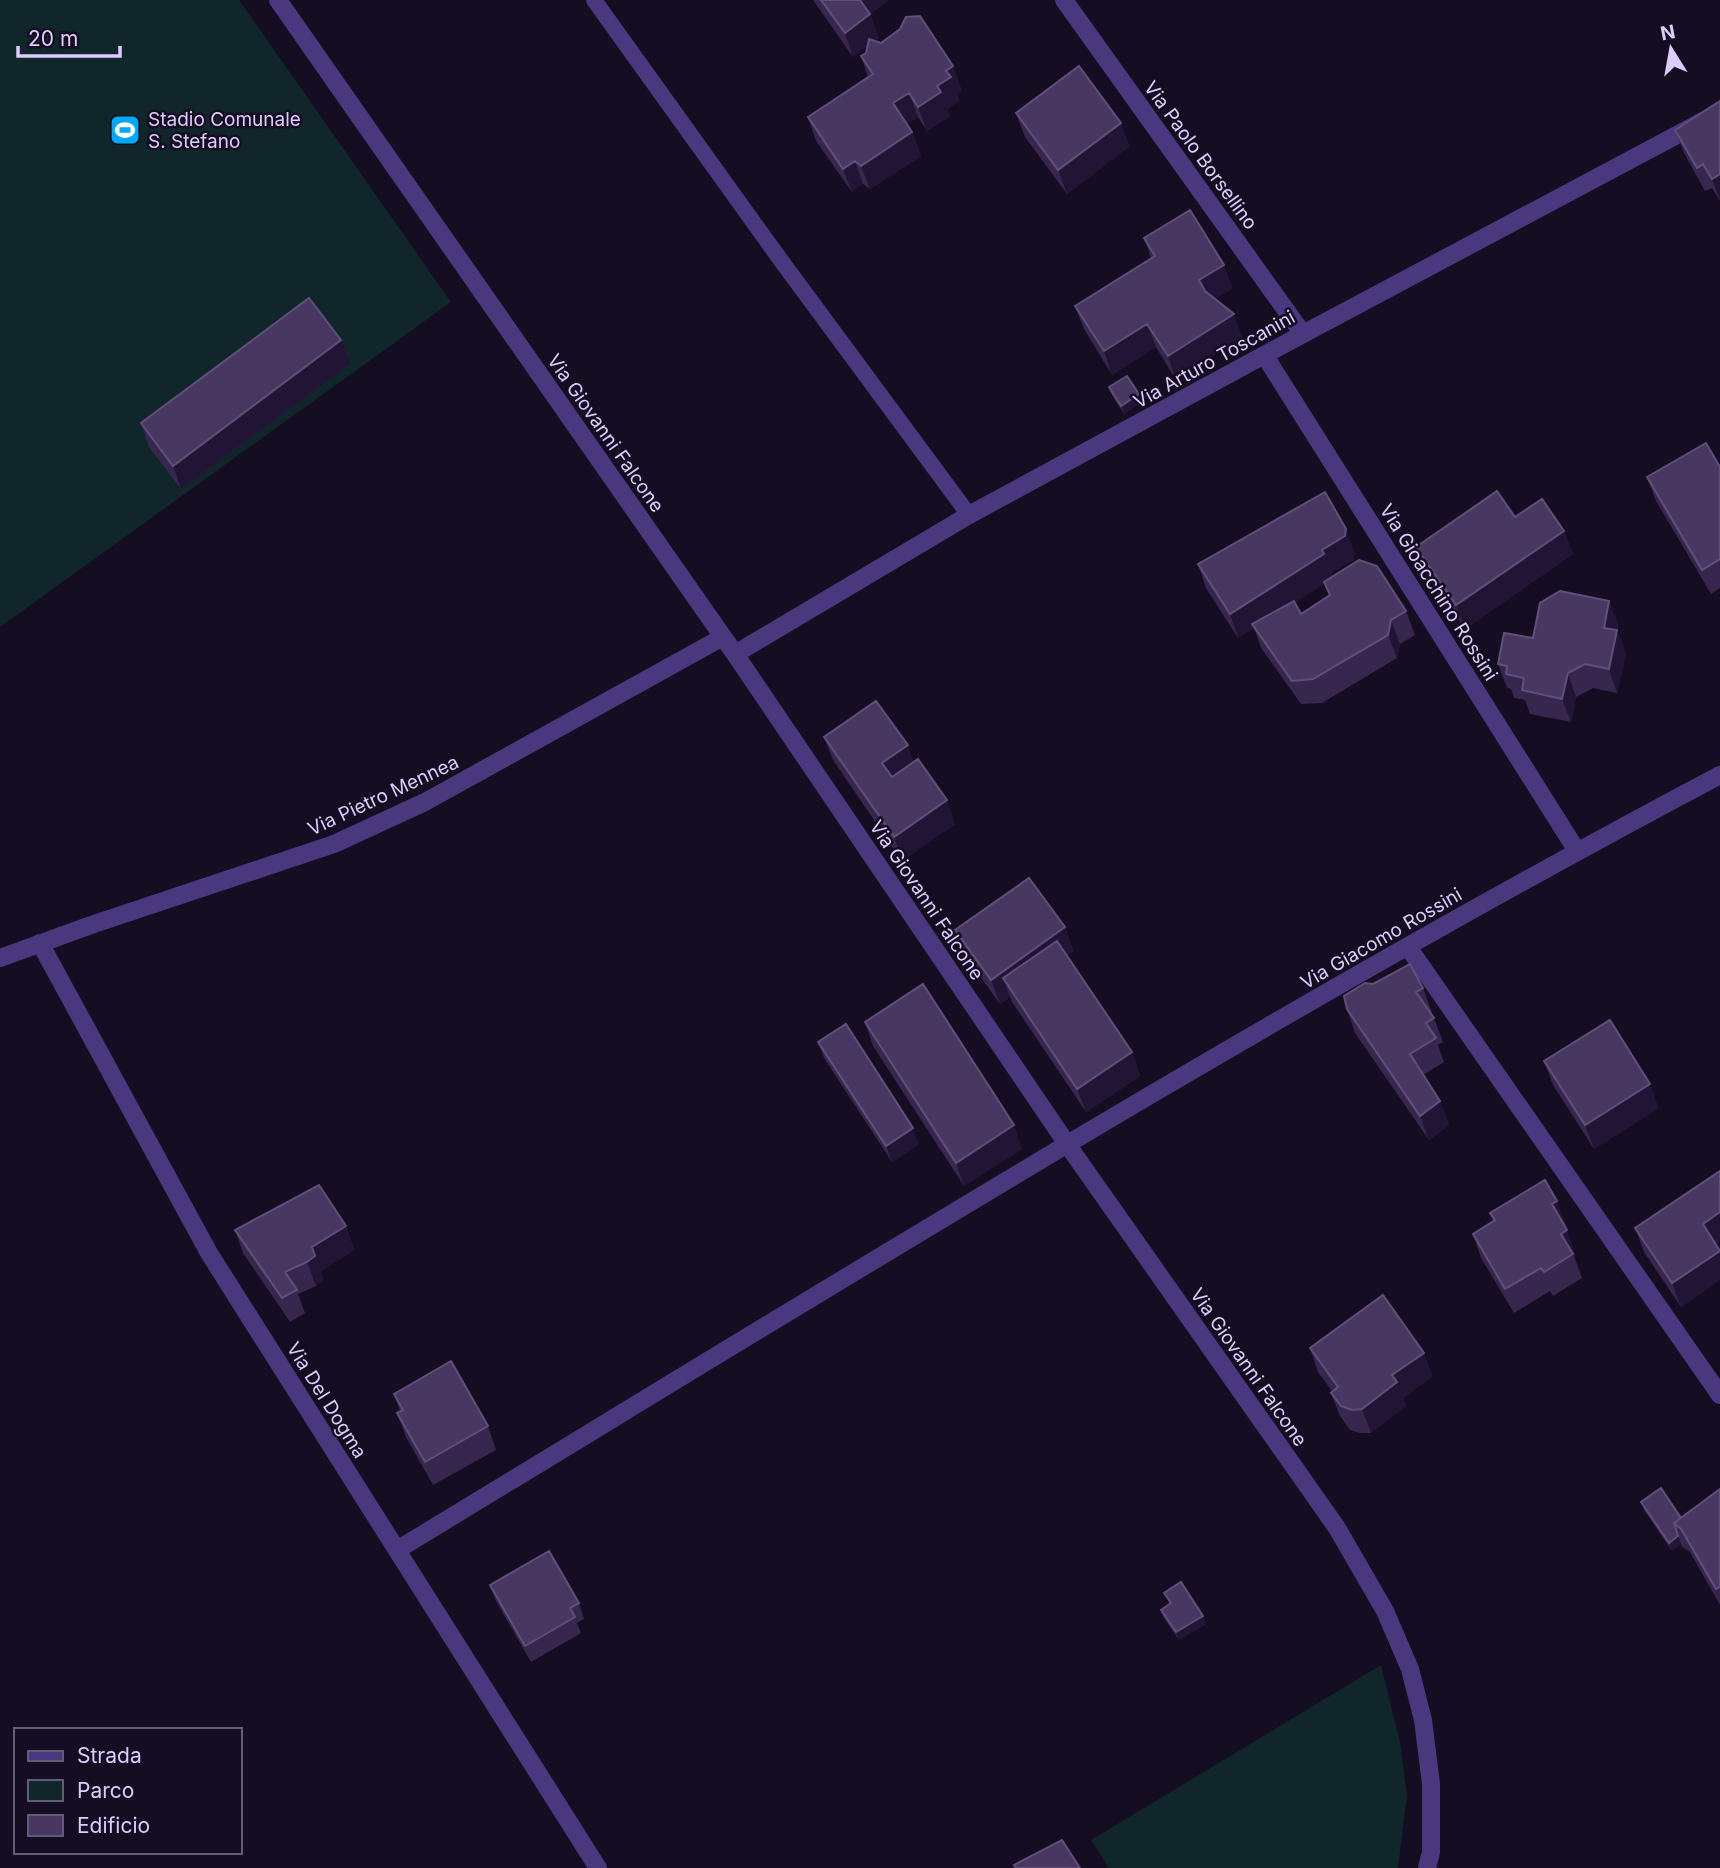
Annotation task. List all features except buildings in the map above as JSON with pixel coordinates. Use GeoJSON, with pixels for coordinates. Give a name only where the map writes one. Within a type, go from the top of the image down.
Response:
{"type":"FeatureCollection","features":[{"type":"Feature","properties":{"kind":"street","name":"Via Giovanni Falcone"},"geometry":{"type":"LineString","coordinates":[[278,0],[735,654],[1067,1144],[1337,1528],[1385,1611],[1410,1669],[1423,1720],[1431,1784],[1431,1852],[1427,1868]]}},
{"type":"Feature","properties":{"kind":"street","name":"Via Paolo Borsellino"},"geometry":{"type":"LineString","coordinates":[[1064,0],[1303,334]]}},
{"type":"Feature","properties":{"kind":"street","name":"Via Arturo Toscanini"},"geometry":{"type":"LineString","coordinates":[[735,654],[970,515],[1720,112]]}},
{"type":"Feature","properties":{"kind":"street","name":"Via Gioacchino Rossini"},"geometry":{"type":"LineString","coordinates":[[1265,356],[1577,851]]}},
{"type":"Feature","properties":{"kind":"street","name":"Via Pietro Mennea"},"geometry":{"type":"LineString","coordinates":[[0,958],[334,844],[425,803],[723,637]]}},
{"type":"Feature","properties":{"kind":"street","name":"Via Giacomo Rossini"},"geometry":{"type":"LineString","coordinates":[[397,1550],[1067,1144],[1577,851],[1720,775]]}},
{"type":"Feature","properties":{"kind":"street","name":"Via Del Dogma"},"geometry":{"type":"LineString","coordinates":[[40,943],[209,1253],[598,1868]]}},
{"type":"Feature","properties":{"kind":"street"},"geometry":{"type":"LineString","coordinates":[[1408,947],[1720,1395]]}},
{"type":"Feature","properties":{"kind":"lane"},"geometry":{"type":"LineString","coordinates":[[594,0],[777,255],[970,515]]}},
{"type":"Feature","properties":{"kind":"green space"},"geometry":{"type":"Polygon","coordinates":[[[0,0],[239,0],[451,302],[0,627],[0,0]]]}},
{"type":"Feature","properties":{"kind":"green space"},"geometry":{"type":"Polygon","coordinates":[[[1381,1665],[1400,1742],[1407,1795],[1398,1868],[1109,1868],[1091,1840],[1381,1665]]]}},
{"type":"Feature","properties":{"kind":"place","name":"Stadio Comunale S. Stefano"},"geometry":{"type":"Point","coordinates":[125,130]}}]}
